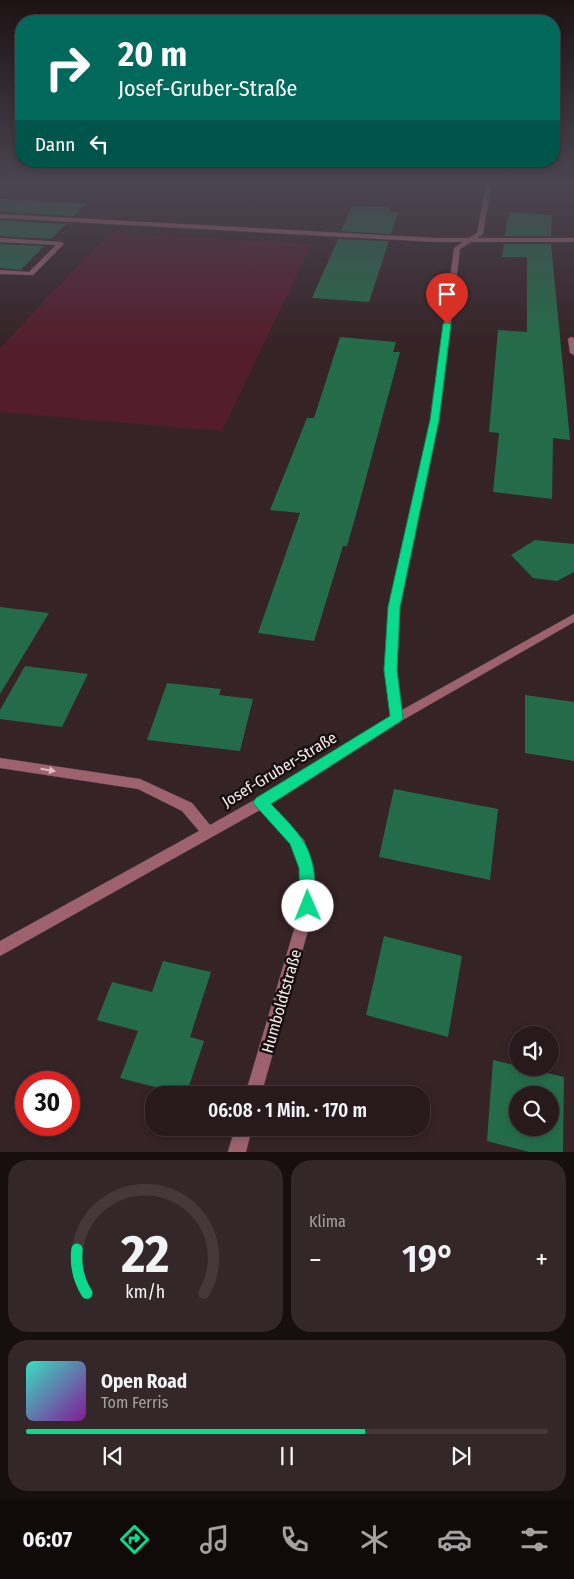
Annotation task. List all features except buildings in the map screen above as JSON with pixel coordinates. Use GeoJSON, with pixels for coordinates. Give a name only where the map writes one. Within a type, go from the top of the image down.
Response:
{"type":"FeatureCollection","features":[{"type":"Feature","properties":{"kind":"street"},"geometry":{"type":"LineString","coordinates":[[413,239],[574,240]]}},
{"type":"Feature","properties":{"kind":"street"},"geometry":{"type":"LineString","coordinates":[[0,240],[61,244],[31,274],[0,272]]}},
{"type":"Feature","properties":{"kind":"street"},"geometry":{"type":"LineString","coordinates":[[397,718],[390,670],[394,607],[435,420],[457,248],[470,240]]}},
{"type":"Feature","properties":{"kind":"street"},"geometry":{"type":"LineString","coordinates":[[571,339],[574,353]]}},
{"type":"Feature","properties":{"kind":"street","name":"Josef-Gruber-Straße"},"geometry":{"type":"LineString","coordinates":[[0,949],[261,803],[397,718],[574,617]]}},
{"type":"Feature","properties":{"kind":"street"},"geometry":{"type":"LineString","coordinates":[[0,763],[140,784],[187,807],[208,832]]}},
{"type":"Feature","properties":{"kind":"street","name":"Humboldtstraße"},"geometry":{"type":"LineString","coordinates":[[257,1086],[308,906],[307,868],[297,840],[261,803]]}},
{"type":"Feature","properties":{"kind":"street"},"geometry":{"type":"LineString","coordinates":[[237,1152],[242,1136]]}},
{"type":"Feature","properties":{"kind":"shaded area"},"geometry":{"type":"Polygon","coordinates":[[[104,239],[215,239],[312,244],[222,431],[0,412],[0,348],[104,239]]]}},
{"type":"Feature","properties":{"kind":"route"},"geometry":{"type":"LineString","coordinates":[[308,906],[307,868],[297,840],[261,803],[397,718],[390,670],[394,607],[435,420],[447,324]]}}]}
